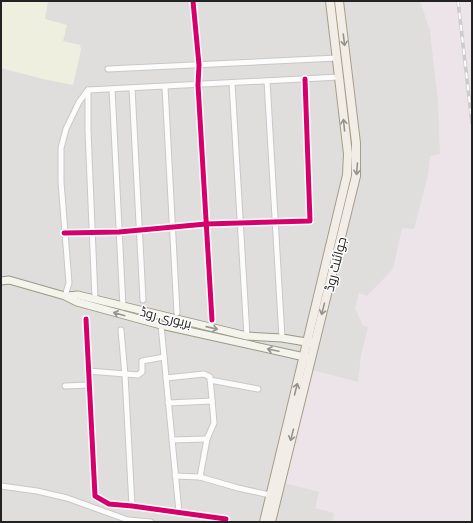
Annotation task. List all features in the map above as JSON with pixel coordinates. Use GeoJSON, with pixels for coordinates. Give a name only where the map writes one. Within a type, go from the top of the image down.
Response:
{"type":"FeatureCollection","features":[{"type":"Feature","properties":{"kind":"main road","name":"جوائنٹ روڈ"},"geometry":{"type":"LineString","coordinates":[[271,522],[308,358],[348,168],[348,154],[330,1]]}},
{"type":"Feature","properties":{"kind":"main road","name":"جوائنٹ روڈ"},"geometry":{"type":"LineString","coordinates":[[311,342],[355,184],[357,168],[356,143],[339,1]]}},
{"type":"Feature","properties":{"kind":"main road","name":"بریوری روڈ"},"geometry":{"type":"LineString","coordinates":[[1,281],[9,280],[65,296],[77,302],[161,325],[308,358]]}},
{"type":"Feature","properties":{"kind":"main road","name":"بریوری روڈ"},"geometry":{"type":"LineString","coordinates":[[65,296],[78,295],[247,336],[282,338],[311,342]]}},
{"type":"Feature","properties":{"kind":"main road","name":"جوائنٹ روڈ"},"geometry":{"type":"LineString","coordinates":[[264,522],[270,495],[308,358]]}},
{"type":"Feature","properties":{"kind":"street"},"geometry":{"type":"LineString","coordinates":[[192,1],[199,65],[198,84],[212,320]]}},
{"type":"Feature","properties":{"kind":"street"},"geometry":{"type":"LineString","coordinates":[[108,69],[337,58]]}},
{"type":"Feature","properties":{"kind":"street"},"geometry":{"type":"LineString","coordinates":[[88,90],[339,77]]}},
{"type":"Feature","properties":{"kind":"street"},"geometry":{"type":"LineString","coordinates":[[64,233],[119,232],[206,224],[310,222],[305,79]]}},
{"type":"Feature","properties":{"kind":"street"},"geometry":{"type":"LineString","coordinates":[[267,81],[282,338]]}},
{"type":"Feature","properties":{"kind":"street"},"geometry":{"type":"LineString","coordinates":[[232,83],[247,336]]}},
{"type":"Feature","properties":{"kind":"street"},"geometry":{"type":"LineString","coordinates":[[165,87],[177,313]]}},
{"type":"Feature","properties":{"kind":"street"},"geometry":{"type":"LineString","coordinates":[[132,88],[144,300]]}},
{"type":"Feature","properties":{"kind":"street"},"geometry":{"type":"LineString","coordinates":[[112,89],[123,307]]}},
{"type":"Feature","properties":{"kind":"street"},"geometry":{"type":"LineString","coordinates":[[88,90],[88,131],[95,299]]}},
{"type":"Feature","properties":{"kind":"street"},"geometry":{"type":"LineString","coordinates":[[65,296],[69,283],[64,233],[61,148],[66,129],[79,102],[88,90]]}},
{"type":"Feature","properties":{"kind":"street"},"geometry":{"type":"LineString","coordinates":[[86,319],[95,496],[109,504],[226,519]]}},
{"type":"Feature","properties":{"kind":"street"},"geometry":{"type":"LineString","coordinates":[[161,325],[179,512]]}},
{"type":"Feature","properties":{"kind":"street"},"geometry":{"type":"LineString","coordinates":[[121,330],[132,506]]}},
{"type":"Feature","properties":{"kind":"street"},"geometry":{"type":"LineString","coordinates":[[88,371],[138,375],[141,374],[142,361],[164,357]]}},
{"type":"Feature","properties":{"kind":"street"},"geometry":{"type":"LineString","coordinates":[[166,378],[204,374],[208,375],[210,380],[214,423],[207,439],[200,477]]}},
{"type":"Feature","properties":{"kind":"street"},"geometry":{"type":"LineString","coordinates":[[210,380],[258,389]]}},
{"type":"Feature","properties":{"kind":"street"},"geometry":{"type":"LineString","coordinates":[[65,386],[89,385]]}},
{"type":"Feature","properties":{"kind":"street"},"geometry":{"type":"LineString","coordinates":[[168,403],[212,401]]}},
{"type":"Feature","properties":{"kind":"street"},"geometry":{"type":"LineString","coordinates":[[172,440],[207,439]]}},
{"type":"Feature","properties":{"kind":"street"},"geometry":{"type":"LineString","coordinates":[[175,476],[200,477],[270,495]]}},
{"type":"Feature","properties":{"kind":"street"},"geometry":{"type":"LineString","coordinates":[[1,486],[37,491],[67,498],[128,520],[151,522]]}},
{"type":"Feature","properties":{"kind":"shaded area"},"geometry":{"type":"Polygon","coordinates":[[[1,1],[472,1],[472,522],[1,522],[1,1]]]}},
{"type":"Feature","properties":{"kind":"shaded area"},"geometry":{"type":"Polygon","coordinates":[[[420,1],[472,1],[472,522],[333,522],[334,513],[315,508],[319,492],[277,481],[304,368],[358,382],[361,356],[368,327],[363,326],[355,308],[359,293],[367,296],[393,269],[402,228],[414,229],[428,175],[430,156],[440,154],[438,101],[430,31],[420,1]]]}},
{"type":"Feature","properties":{"kind":"green space"},"geometry":{"type":"Polygon","coordinates":[[[1,1],[48,1],[45,19],[67,25],[63,41],[80,45],[81,50],[73,85],[1,68],[1,1]]]}},
{"type":"Feature","properties":{"kind":"railway"},"geometry":{"type":"LineString","coordinates":[[458,1],[472,123]]}},
{"type":"Feature","properties":{"kind":"cycle path"},"geometry":{"type":"LineString","coordinates":[[193,1],[199,65],[198,85],[212,320]]}},
{"type":"Feature","properties":{"kind":"cycle path"},"geometry":{"type":"LineString","coordinates":[[64,233],[119,232],[206,224],[310,221],[305,79]]}},
{"type":"Feature","properties":{"kind":"cycle path"},"geometry":{"type":"LineString","coordinates":[[86,319],[95,496],[109,504],[226,519]]}}]}
